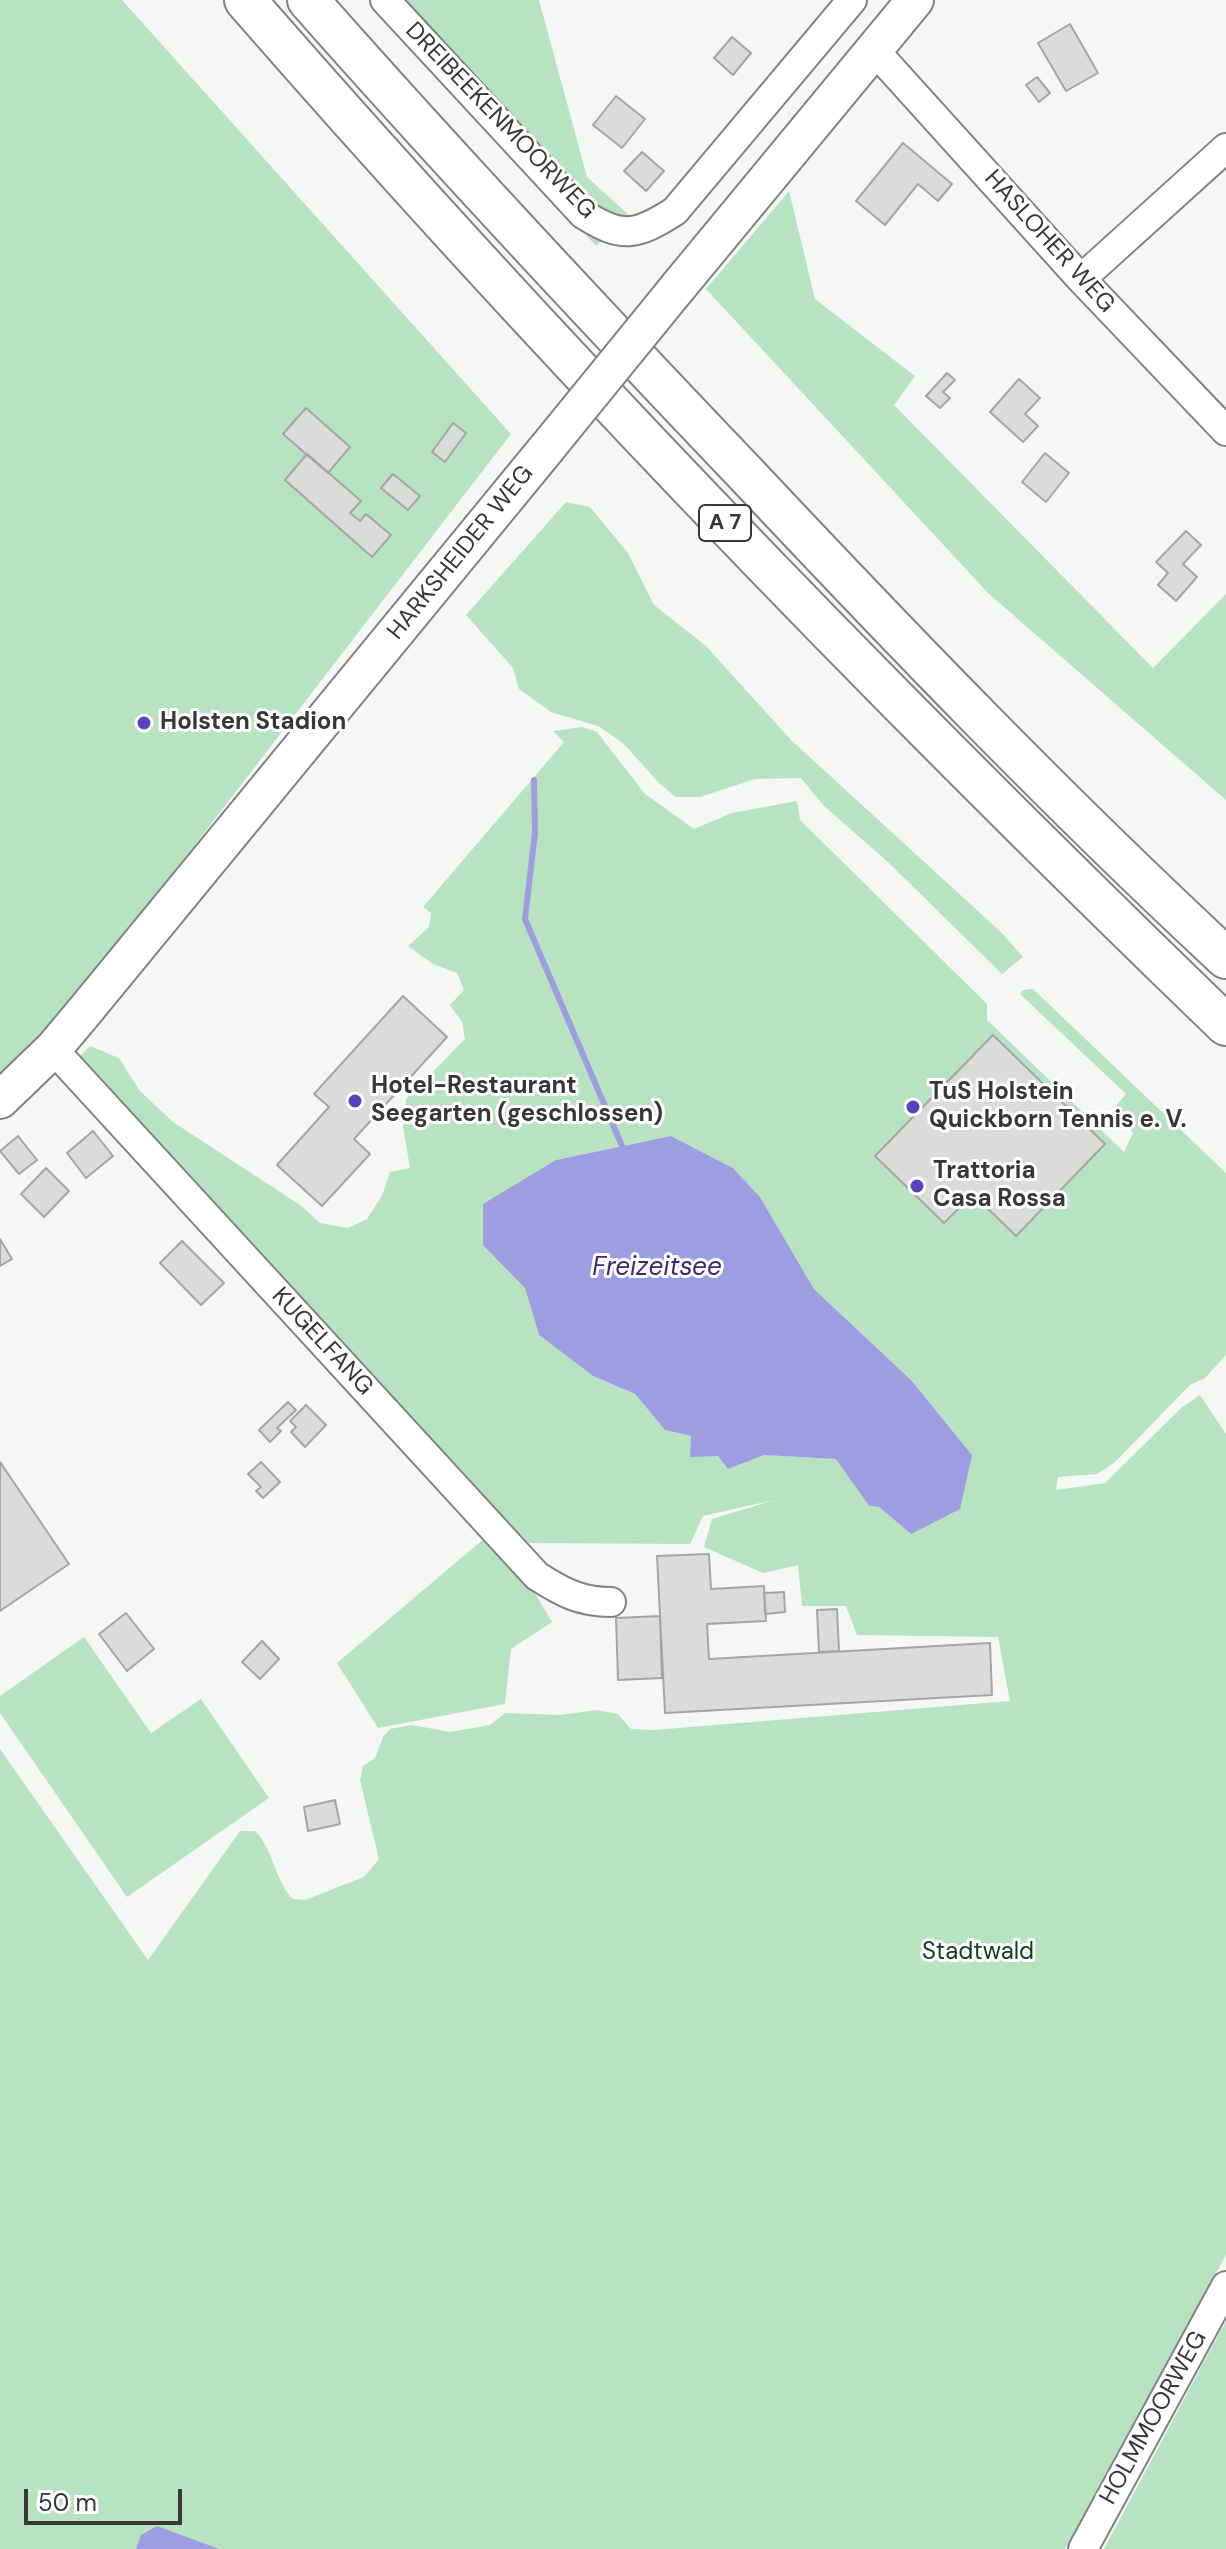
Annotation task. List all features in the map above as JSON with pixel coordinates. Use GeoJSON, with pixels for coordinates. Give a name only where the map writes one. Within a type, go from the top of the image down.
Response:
{"type":"FeatureCollection","features":[{"type":"Feature","properties":{"kind":"highway","name":"A 7"},"geometry":{"type":"LineString","coordinates":[[245,0],[409,188],[809,613],[1226,1025]]}},
{"type":"Feature","properties":{"kind":"highway","name":"A 7"},"geometry":{"type":"LineString","coordinates":[[308,0],[446,156],[844,579],[1137,874],[1226,958]]}},
{"type":"Feature","properties":{"kind":"main road","name":"HARKSHEIDER WEG"},"geometry":{"type":"LineString","coordinates":[[0,1100],[53,1049],[915,0]]}},
{"type":"Feature","properties":{"kind":"street","name":"DREIBEEKENMOORWEG"},"geometry":{"type":"LineString","coordinates":[[385,0],[583,214],[605,229],[626,234],[651,227],[675,211],[852,0]]}},
{"type":"Feature","properties":{"kind":"street","name":"HASLOHER WEG"},"geometry":{"type":"LineString","coordinates":[[875,51],[1081,279],[1226,431]]}},
{"type":"Feature","properties":{"kind":"street"},"geometry":{"type":"LineString","coordinates":[[1081,279],[1226,148]]}},
{"type":"Feature","properties":{"kind":"street","name":"KUGELFANG"},"geometry":{"type":"LineString","coordinates":[[53,1049],[537,1576],[566,1595],[588,1602],[611,1602]]}},
{"type":"Feature","properties":{"kind":"street","name":"HOLMMOORWEG"},"geometry":{"type":"LineString","coordinates":[[1083,2549],[1226,2286]]}},
{"type":"Feature","properties":{"kind":"green space","name":"Holsten Stadion"},"geometry":{"type":"Polygon","coordinates":[[[0,0],[122,0],[511,434],[84,989],[0,1074],[0,0]]]}},
{"type":"Feature","properties":{"kind":"green space"},"geometry":{"type":"Polygon","coordinates":[[[373,0],[539,0],[587,177],[630,216],[596,246],[373,0]]]}},
{"type":"Feature","properties":{"kind":"green space"},"geometry":{"type":"Polygon","coordinates":[[[789,191],[815,299],[915,376],[894,405],[1153,668],[1226,594],[1226,800],[989,594],[706,289],[789,191]]]}},
{"type":"Feature","properties":{"kind":"green space"},"geometry":{"type":"Polygon","coordinates":[[[566,502],[590,507],[628,553],[654,605],[706,646],[791,740],[1002,933],[1023,957],[1002,974],[890,864],[823,805],[801,778],[755,779],[700,797],[676,797],[623,743],[598,726],[551,712],[519,689],[513,668],[466,615],[566,502]]]}},
{"type":"Feature","properties":{"kind":"green space","name":"Stadtwald"},"geometry":{"type":"Polygon","coordinates":[[[582,727],[597,732],[645,794],[694,829],[732,813],[797,801],[800,820],[987,1004],[987,1020],[1124,1152],[1133,1133],[1114,1108],[1126,1094],[1020,994],[1023,990],[1033,989],[1226,1173],[1226,1355],[1205,1378],[1190,1385],[1115,1462],[1097,1474],[1058,1477],[1056,1490],[1105,1483],[1181,1408],[1200,1395],[1226,1434],[1226,2255],[1065,2549],[0,2549],[0,1749],[148,1960],[240,1831],[255,1831],[293,1899],[305,1900],[364,1877],[379,1859],[360,1780],[363,1766],[375,1758],[383,1737],[390,1729],[412,1725],[450,1732],[490,1725],[505,1713],[560,1715],[597,1710],[618,1714],[631,1729],[654,1730],[1010,1701],[998,1637],[857,1635],[846,1606],[802,1606],[798,1565],[763,1573],[704,1547],[712,1519],[774,1500],[703,1516],[690,1544],[529,1543],[458,1469],[427,1453],[76,1060],[90,1046],[119,1058],[140,1091],[173,1122],[300,1205],[320,1223],[348,1228],[367,1219],[382,1196],[390,1172],[410,1168],[403,1126],[406,1099],[465,1039],[462,1022],[450,1005],[464,990],[457,973],[433,964],[408,946],[429,927],[431,913],[423,907],[564,742],[553,731],[582,727]],[[671,1136],[556,1160],[525,1288],[539,1335],[593,1376],[635,1394],[665,1430],[691,1436],[718,1456],[728,1469],[764,1455],[837,1459],[869,1506],[879,1507],[911,1534],[972,1455],[912,1381],[814,1289],[760,1197],[733,1168],[671,1136]]]}},
{"type":"Feature","properties":{"kind":"green space"},"geometry":{"type":"Polygon","coordinates":[[[486,1537],[531,1586],[552,1622],[511,1649],[505,1704],[378,1728],[337,1663],[486,1537]]]}},
{"type":"Feature","properties":{"kind":"green space"},"geometry":{"type":"Polygon","coordinates":[[[84,1637],[151,1733],[201,1699],[269,1798],[127,1897],[0,1713],[0,1696],[84,1637]]]}},
{"type":"Feature","properties":{"kind":"green space"},"geometry":{"type":"Polygon","coordinates":[[[1226,2322],[1226,2549],[1104,2549],[1221,2330],[1226,2322]]]}},
{"type":"Feature","properties":{"kind":"water","name":"Freizeitsee"},"geometry":{"type":"Polygon","coordinates":[[[671,1136],[733,1168],[760,1197],[814,1289],[912,1381],[972,1455],[960,1509],[911,1534],[879,1507],[869,1506],[836,1459],[764,1455],[728,1469],[718,1456],[690,1457],[691,1436],[665,1430],[635,1394],[593,1376],[539,1335],[525,1288],[483,1245],[483,1204],[556,1160],[671,1136]]]}},
{"type":"Feature","properties":{"kind":"water"},"geometry":{"type":"Polygon","coordinates":[[[157,2526],[219,2549],[136,2549],[141,2535],[157,2526]]]}},
{"type":"Feature","properties":{"kind":"building"},"geometry":{"type":"Polygon","coordinates":[[[1070,24],[1098,73],[1066,91],[1038,43],[1070,24]]]}},
{"type":"Feature","properties":{"kind":"building"},"geometry":{"type":"Polygon","coordinates":[[[732,37],[751,53],[733,75],[714,58],[732,37]]]}},
{"type":"Feature","properties":{"kind":"building"},"geometry":{"type":"Polygon","coordinates":[[[1037,77],[1050,93],[1039,102],[1026,85],[1037,77]]]}},
{"type":"Feature","properties":{"kind":"building"},"geometry":{"type":"Polygon","coordinates":[[[616,96],[645,119],[622,148],[593,125],[616,96]]]}},
{"type":"Feature","properties":{"kind":"building"},"geometry":{"type":"Polygon","coordinates":[[[903,143],[952,184],[938,201],[918,184],[885,225],[856,201],[903,143]]]}},
{"type":"Feature","properties":{"kind":"building"},"geometry":{"type":"Polygon","coordinates":[[[642,152],[664,171],[646,191],[624,171],[642,152]]]}},
{"type":"Feature","properties":{"kind":"building"},"geometry":{"type":"Polygon","coordinates":[[[947,373],[955,380],[943,392],[950,398],[940,408],[926,396],[947,373]]]}},
{"type":"Feature","properties":{"kind":"building"},"geometry":{"type":"Polygon","coordinates":[[[1019,379],[1040,398],[1025,414],[1038,426],[1023,442],[990,412],[1019,379]]]}},
{"type":"Feature","properties":{"kind":"building"},"geometry":{"type":"Polygon","coordinates":[[[306,408],[350,447],[328,473],[283,434],[306,408]]]}},
{"type":"Feature","properties":{"kind":"building"},"geometry":{"type":"Polygon","coordinates":[[[453,423],[466,433],[445,462],[432,452],[453,423]]]}},
{"type":"Feature","properties":{"kind":"building"},"geometry":{"type":"Polygon","coordinates":[[[1045,453],[1069,473],[1046,502],[1022,482],[1045,453]]]}},
{"type":"Feature","properties":{"kind":"building"},"geometry":{"type":"Polygon","coordinates":[[[307,454],[361,501],[350,513],[360,521],[366,514],[391,535],[372,557],[285,480],[307,454]]]}},
{"type":"Feature","properties":{"kind":"building"},"geometry":{"type":"Polygon","coordinates":[[[393,474],[420,496],[408,510],[381,488],[393,474]]]}},
{"type":"Feature","properties":{"kind":"building"},"geometry":{"type":"Polygon","coordinates":[[[1186,531],[1201,545],[1183,564],[1197,577],[1176,601],[1158,585],[1168,573],[1156,562],[1186,531]]]}},
{"type":"Feature","properties":{"kind":"building","name":"Hotel-Restaurant Seegarten (geschlossen)"},"geometry":{"type":"Polygon","coordinates":[[[403,996],[447,1037],[354,1139],[370,1154],[322,1206],[277,1165],[329,1107],[314,1094],[403,996]]]}},
{"type":"Feature","properties":{"kind":"building"},"geometry":{"type":"Polygon","coordinates":[[[993,1035],[1105,1144],[1016,1236],[973,1194],[944,1223],[875,1156],[993,1035]]]}},
{"type":"Feature","properties":{"kind":"building"},"geometry":{"type":"Polygon","coordinates":[[[93,1131],[113,1156],[86,1178],[67,1153],[93,1131]]]}},
{"type":"Feature","properties":{"kind":"building"},"geometry":{"type":"Polygon","coordinates":[[[18,1136],[37,1160],[19,1174],[0,1151],[18,1136]]]}},
{"type":"Feature","properties":{"kind":"building"},"geometry":{"type":"Polygon","coordinates":[[[46,1168],[69,1191],[44,1217],[21,1194],[46,1168]]]}},
{"type":"Feature","properties":{"kind":"building"},"geometry":{"type":"Polygon","coordinates":[[[0,1239],[12,1259],[0,1266],[0,1239]]]}},
{"type":"Feature","properties":{"kind":"building"},"geometry":{"type":"Polygon","coordinates":[[[182,1241],[224,1283],[201,1305],[160,1263],[182,1241]]]}},
{"type":"Feature","properties":{"kind":"building"},"geometry":{"type":"Polygon","coordinates":[[[288,1402],[296,1410],[277,1428],[281,1431],[270,1442],[259,1430],[288,1402]]]}},
{"type":"Feature","properties":{"kind":"building"},"geometry":{"type":"Polygon","coordinates":[[[306,1405],[326,1425],[305,1447],[291,1432],[296,1427],[290,1421],[306,1405]]]}},
{"type":"Feature","properties":{"kind":"building"},"geometry":{"type":"Polygon","coordinates":[[[0,1462],[69,1564],[0,1611],[0,1462]]]}},
{"type":"Feature","properties":{"kind":"building"},"geometry":{"type":"Polygon","coordinates":[[[261,1462],[280,1482],[263,1498],[256,1491],[261,1487],[248,1474],[261,1462]]]}},
{"type":"Feature","properties":{"kind":"building"},"geometry":{"type":"Polygon","coordinates":[[[709,1554],[711,1589],[764,1586],[766,1621],[707,1624],[709,1659],[990,1643],[992,1695],[665,1713],[657,1556],[709,1554]]]}},
{"type":"Feature","properties":{"kind":"building"},"geometry":{"type":"Polygon","coordinates":[[[784,1592],[785,1612],[765,1614],[764,1593],[784,1592]]]}},
{"type":"Feature","properties":{"kind":"building"},"geometry":{"type":"Polygon","coordinates":[[[837,1609],[839,1651],[819,1652],[817,1610],[837,1609]]]}},
{"type":"Feature","properties":{"kind":"building"},"geometry":{"type":"Polygon","coordinates":[[[126,1613],[154,1649],[127,1671],[99,1634],[126,1613]]]}},
{"type":"Feature","properties":{"kind":"building"},"geometry":{"type":"Polygon","coordinates":[[[660,1616],[662,1678],[618,1680],[616,1618],[660,1616]]]}},
{"type":"Feature","properties":{"kind":"building"},"geometry":{"type":"Polygon","coordinates":[[[262,1641],[279,1659],[260,1679],[242,1662],[262,1641]]]}},
{"type":"Feature","properties":{"kind":"building"},"geometry":{"type":"Polygon","coordinates":[[[335,1800],[340,1824],[308,1831],[304,1807],[335,1800]]]}},
{"type":"Feature","properties":{"kind":"waterway"},"geometry":{"type":"LineString","coordinates":[[534,780],[535,832],[525,919],[622,1146]]}},
{"type":"Feature","properties":{"kind":"place","name":"Holsten Stadion"},"geometry":{"type":"Point","coordinates":[144,723]}},
{"type":"Feature","properties":{"kind":"place","name":"Hotel-Restaurant Seegarten (geschlossen)"},"geometry":{"type":"Point","coordinates":[355,1101]}},
{"type":"Feature","properties":{"kind":"place","name":"TuS Holstein Quickborn Tennis e. V."},"geometry":{"type":"Point","coordinates":[913,1107]}},
{"type":"Feature","properties":{"kind":"place","name":"Trattoria Casa Rossa"},"geometry":{"type":"Point","coordinates":[917,1186]}}]}
